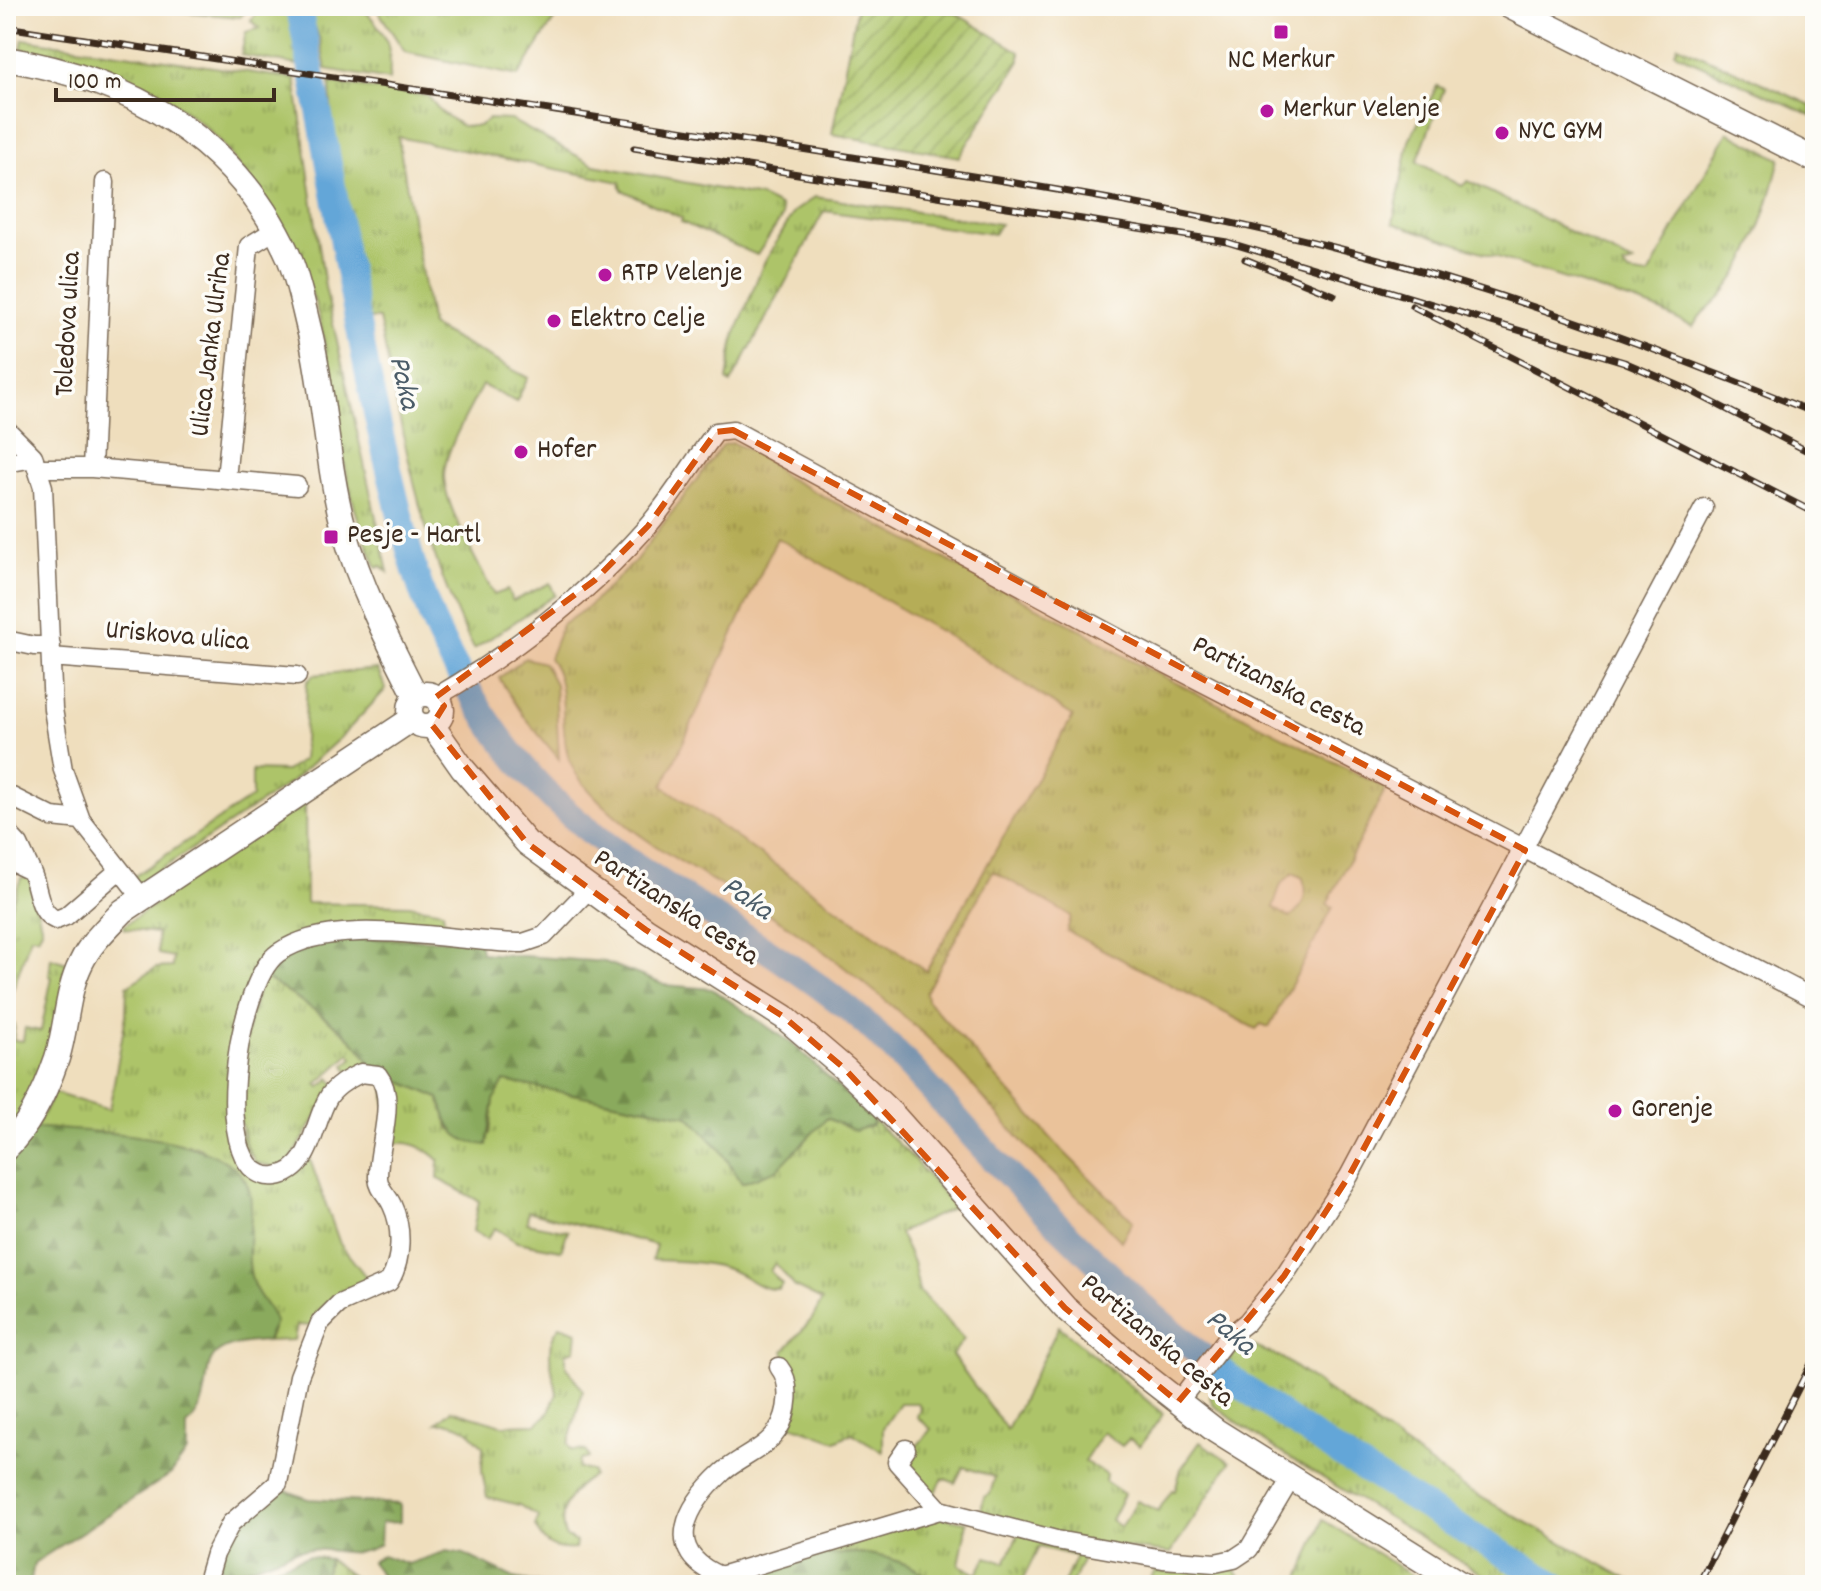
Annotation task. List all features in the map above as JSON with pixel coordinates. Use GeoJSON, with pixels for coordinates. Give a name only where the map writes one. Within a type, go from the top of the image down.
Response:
{"type":"FeatureCollection","features":[{"type":"Feature","properties":{"kind":"main road"},"geometry":{"type":"LineString","coordinates":[[1509,6],[1815,160]]}},
{"type":"Feature","properties":{"kind":"main road","name":"Partizanska cesta"},"geometry":{"type":"LineString","coordinates":[[6,59],[94,80],[144,102],[196,134],[241,181],[275,230],[289,258],[311,339],[345,532],[385,636],[430,705],[463,769],[527,843],[588,890],[784,1017],[845,1069],[896,1118],[1065,1308],[1178,1402],[1290,1480],[1462,1585]]}},
{"type":"Feature","properties":{"kind":"main road"},"geometry":{"type":"LineString","coordinates":[[6,1148],[24,1131],[57,1057],[67,1003],[81,963],[98,936],[123,911],[430,705]]}},
{"type":"Feature","properties":{"kind":"street","name":"Toledova ulica"},"geometry":{"type":"LineString","coordinates":[[92,468],[105,182]]}},
{"type":"Feature","properties":{"kind":"street","name":"Ulica Janka Ulriha"},"geometry":{"type":"LineString","coordinates":[[226,479],[249,246],[275,230]]}},
{"type":"Feature","properties":{"kind":"street"},"geometry":{"type":"LineString","coordinates":[[6,429],[37,463],[57,742],[81,820],[143,899]]}},
{"type":"Feature","properties":{"kind":"street","name":"Partizanska cesta"},"geometry":{"type":"LineString","coordinates":[[430,705],[595,580],[648,526],[716,432],[733,430],[1138,649],[1815,999]]}},
{"type":"Feature","properties":{"kind":"street","name":"Ulica Janka Ulriha"},"geometry":{"type":"LineString","coordinates":[[6,463],[37,463],[297,486]]}},
{"type":"Feature","properties":{"kind":"street"},"geometry":{"type":"LineString","coordinates":[[1178,1402],[1226,1340],[1247,1322],[1284,1276],[1349,1176],[1525,850],[1704,508]]}},
{"type":"Feature","properties":{"kind":"street","name":"Uriskova ulica"},"geometry":{"type":"LineString","coordinates":[[6,640],[51,651],[297,676]]}},
{"type":"Feature","properties":{"kind":"street"},"geometry":{"type":"LineString","coordinates":[[6,794],[52,817],[81,820]]}},
{"type":"Feature","properties":{"kind":"street"},"geometry":{"type":"LineString","coordinates":[[6,831],[19,845],[42,907],[48,917],[56,920],[66,916],[118,871]]}},
{"type":"Feature","properties":{"kind":"street"},"geometry":{"type":"LineString","coordinates":[[6,859],[31,871]]}},
{"type":"Feature","properties":{"kind":"street"},"geometry":{"type":"LineString","coordinates":[[206,1585],[215,1554],[231,1523],[241,1511],[274,1491],[278,1483],[299,1376],[320,1323],[339,1304],[389,1282],[398,1262],[399,1230],[394,1211],[378,1182],[386,1092],[378,1075],[361,1073],[329,1095],[302,1159],[289,1171],[269,1176],[256,1170],[241,1152],[236,1135],[236,1070],[245,1011],[258,974],[267,962],[290,946],[332,936],[383,931],[523,943],[544,936],[588,890]]}},
{"type":"Feature","properties":{"kind":"street"},"geometry":{"type":"LineString","coordinates":[[779,1367],[786,1376],[788,1389],[777,1431],[724,1471],[701,1496],[685,1520],[684,1541],[692,1559],[702,1569],[720,1576],[940,1510],[1056,1540],[1163,1559],[1215,1563],[1234,1559],[1249,1549],[1290,1480]]}},
{"type":"Feature","properties":{"kind":"street"},"geometry":{"type":"LineString","coordinates":[[906,1449],[897,1462],[940,1510]]}},
{"type":"Feature","properties":{"kind":"highlighted area"},"geometry":{"type":"Polygon","coordinates":[[[733,430],[1525,850],[1349,1176],[1284,1276],[1178,1402],[1065,1308],[845,1069],[784,1017],[646,930],[527,843],[432,725],[444,706],[436,697],[595,580],[648,526],[716,432],[733,430]]]}},
{"type":"Feature","properties":{"kind":"green space"},"geometry":{"type":"Polygon","coordinates":[[[120,6],[252,6],[240,17],[120,6]]]}},
{"type":"Feature","properties":{"kind":"green space"},"geometry":{"type":"Polygon","coordinates":[[[252,6],[285,6],[304,66],[241,55],[246,32],[260,28],[251,21],[257,11],[252,6]]]}},
{"type":"Feature","properties":{"kind":"green space"},"geometry":{"type":"Polygon","coordinates":[[[307,6],[361,6],[386,39],[390,56],[389,80],[326,69],[320,40],[307,6]]]}},
{"type":"Feature","properties":{"kind":"green space"},"geometry":{"type":"Polygon","coordinates":[[[375,6],[563,6],[518,76],[405,52],[375,6]]]}},
{"type":"Feature","properties":{"kind":"green space"},"geometry":{"type":"Polygon","coordinates":[[[857,6],[920,6],[955,13],[1020,52],[1020,61],[959,157],[832,134],[857,6]]]}},
{"type":"Feature","properties":{"kind":"green space"},"geometry":{"type":"Polygon","coordinates":[[[23,39],[295,79],[325,287],[388,572],[381,566],[377,568],[355,509],[341,447],[320,321],[311,290],[291,249],[236,162],[205,127],[158,95],[104,71],[21,49],[23,39]]]}},
{"type":"Feature","properties":{"kind":"green space"},"geometry":{"type":"Polygon","coordinates":[[[1678,45],[1815,107],[1815,117],[1692,61],[1675,52],[1678,45]]]}},
{"type":"Feature","properties":{"kind":"green space"},"geometry":{"type":"Polygon","coordinates":[[[330,83],[428,96],[441,112],[462,126],[479,126],[489,119],[511,120],[594,165],[761,197],[781,207],[782,217],[757,255],[681,222],[682,218],[622,190],[620,182],[398,137],[431,326],[528,378],[516,402],[482,385],[453,442],[444,476],[456,519],[494,595],[507,590],[513,601],[550,583],[555,595],[474,649],[440,570],[415,488],[379,319],[364,318],[332,127],[330,83]]]}},
{"type":"Feature","properties":{"kind":"green space"},"geometry":{"type":"Polygon","coordinates":[[[1437,86],[1444,89],[1417,162],[1462,186],[1468,181],[1633,263],[1623,266],[1628,273],[1648,276],[1728,132],[1780,159],[1760,228],[1736,277],[1693,327],[1654,308],[1393,223],[1409,141],[1437,86]]]}},
{"type":"Feature","properties":{"kind":"green space"},"geometry":{"type":"Polygon","coordinates":[[[815,197],[1000,224],[994,234],[824,211],[731,383],[727,380],[734,338],[762,267],[794,212],[815,197]]]}},
{"type":"Feature","properties":{"kind":"green space"},"geometry":{"type":"Polygon","coordinates":[[[732,443],[762,455],[784,476],[1091,635],[1128,659],[1386,788],[1327,904],[1333,907],[1269,1027],[1261,1024],[1256,1029],[1067,931],[1071,916],[993,871],[926,992],[927,1000],[1058,1146],[1133,1221],[1121,1241],[1027,1147],[933,1043],[903,1016],[807,939],[633,829],[607,808],[573,768],[564,736],[561,687],[549,658],[562,625],[589,606],[635,561],[723,445],[732,443]],[[777,538],[663,786],[926,971],[1073,716],[958,642],[777,538]],[[1293,873],[1281,884],[1273,907],[1290,918],[1305,896],[1303,878],[1293,873]]]}},
{"type":"Feature","properties":{"kind":"green space"},"geometry":{"type":"Polygon","coordinates":[[[525,658],[544,663],[555,684],[559,759],[525,718],[499,678],[525,658]]]}},
{"type":"Feature","properties":{"kind":"green space"},"geometry":{"type":"Polygon","coordinates":[[[377,669],[386,689],[342,736],[291,782],[138,885],[132,878],[252,797],[252,770],[286,771],[303,760],[307,682],[313,675],[377,669]]]}},
{"type":"Feature","properties":{"kind":"green space"},"geometry":{"type":"Polygon","coordinates":[[[305,800],[306,903],[409,905],[443,911],[444,920],[453,924],[453,930],[258,967],[232,1118],[264,1179],[308,1154],[340,1244],[374,1287],[313,1326],[297,1325],[294,1340],[267,1341],[271,1332],[271,1317],[255,1290],[250,1273],[249,1209],[243,1177],[199,1147],[112,1134],[35,1129],[54,1093],[109,1110],[126,1015],[127,986],[156,968],[172,967],[173,957],[158,954],[157,933],[124,929],[125,925],[305,800]]]}},
{"type":"Feature","properties":{"kind":"green space"},"geometry":{"type":"Polygon","coordinates":[[[27,877],[31,881],[42,930],[38,937],[31,936],[6,1010],[6,920],[21,878],[27,877]]]}},
{"type":"Feature","properties":{"kind":"green space"},"geometry":{"type":"Polygon","coordinates":[[[329,939],[479,940],[481,953],[605,962],[665,985],[712,989],[793,1044],[873,1120],[872,1125],[855,1131],[827,1118],[777,1170],[742,1183],[720,1149],[689,1116],[504,1081],[494,1100],[487,1145],[466,1140],[449,1125],[439,1098],[372,1069],[365,1055],[339,1029],[262,975],[272,961],[329,939]]]}},
{"type":"Feature","properties":{"kind":"green space"},"geometry":{"type":"Polygon","coordinates":[[[51,958],[73,965],[45,1065],[6,1141],[6,1023],[15,1025],[13,1040],[23,1041],[25,1028],[41,1031],[52,977],[49,976],[51,958]]]}},
{"type":"Feature","properties":{"kind":"green space"},"geometry":{"type":"Polygon","coordinates":[[[262,975],[340,1029],[365,1055],[372,1069],[349,1072],[345,1065],[353,1058],[350,1054],[317,1084],[320,1087],[330,1078],[335,1084],[285,1170],[249,1161],[238,1109],[240,1059],[262,975]]]}},
{"type":"Feature","properties":{"kind":"green space"},"geometry":{"type":"Polygon","coordinates":[[[384,1074],[439,1098],[450,1130],[490,1134],[494,1100],[504,1081],[689,1116],[720,1149],[742,1183],[827,1118],[855,1131],[872,1125],[873,1120],[907,1152],[955,1207],[899,1233],[913,1262],[919,1291],[964,1339],[952,1355],[1007,1430],[1059,1326],[1163,1414],[1140,1446],[1129,1439],[1122,1446],[1103,1432],[1084,1461],[1106,1475],[1105,1481],[1124,1494],[1111,1520],[1121,1527],[1137,1501],[1158,1511],[1172,1490],[1175,1491],[1181,1469],[1200,1442],[1230,1462],[1171,1553],[1085,1543],[980,1516],[984,1497],[990,1494],[995,1477],[963,1467],[955,1483],[943,1478],[934,1495],[903,1468],[911,1445],[918,1445],[931,1429],[917,1417],[918,1403],[900,1403],[883,1428],[883,1452],[852,1433],[836,1441],[791,1425],[797,1405],[784,1351],[812,1319],[822,1300],[795,1287],[775,1263],[770,1271],[782,1284],[779,1289],[760,1286],[733,1271],[714,1265],[652,1260],[656,1245],[528,1211],[527,1223],[568,1231],[561,1250],[517,1242],[495,1228],[487,1239],[473,1231],[479,1201],[438,1179],[439,1160],[416,1145],[388,1144],[384,1074]]]}},
{"type":"Feature","properties":{"kind":"green space"},"geometry":{"type":"Polygon","coordinates":[[[35,1129],[125,1134],[190,1146],[217,1157],[238,1171],[251,1200],[249,1256],[252,1280],[275,1322],[267,1341],[239,1344],[222,1350],[212,1359],[199,1410],[187,1426],[187,1452],[171,1474],[34,1563],[30,1585],[6,1585],[6,1161],[35,1129]]]}},
{"type":"Feature","properties":{"kind":"green space"},"geometry":{"type":"Polygon","coordinates":[[[560,1326],[577,1332],[575,1350],[566,1353],[566,1366],[583,1390],[568,1444],[572,1450],[586,1451],[589,1458],[580,1460],[578,1468],[592,1471],[593,1476],[578,1487],[564,1509],[565,1536],[576,1542],[575,1549],[555,1548],[546,1542],[535,1526],[539,1517],[519,1505],[487,1497],[482,1471],[483,1446],[463,1428],[437,1423],[452,1410],[502,1425],[537,1424],[548,1414],[557,1394],[550,1351],[554,1334],[560,1326]]]}},
{"type":"Feature","properties":{"kind":"green space"},"geometry":{"type":"Polygon","coordinates":[[[1250,1345],[1282,1358],[1461,1486],[1638,1585],[1568,1585],[1341,1450],[1225,1366],[1238,1348],[1250,1345]]]}},
{"type":"Feature","properties":{"kind":"green space"},"geometry":{"type":"Polygon","coordinates":[[[1217,1376],[1331,1458],[1544,1585],[1500,1585],[1277,1450],[1213,1405],[1210,1397],[1217,1376]]]}},
{"type":"Feature","properties":{"kind":"green space"},"geometry":{"type":"Polygon","coordinates":[[[280,1488],[308,1499],[400,1504],[400,1522],[381,1523],[380,1544],[361,1552],[301,1550],[240,1570],[223,1570],[219,1564],[227,1537],[280,1488]]]}},
{"type":"Feature","properties":{"kind":"green space"},"geometry":{"type":"Polygon","coordinates":[[[934,1516],[967,1522],[959,1565],[977,1574],[987,1557],[1005,1563],[1019,1533],[1086,1552],[1071,1585],[1063,1585],[1076,1556],[1039,1547],[1020,1585],[937,1585],[911,1567],[890,1559],[858,1553],[835,1555],[821,1552],[934,1516]]]}},
{"type":"Feature","properties":{"kind":"green space"},"geometry":{"type":"Polygon","coordinates":[[[1323,1520],[1416,1578],[1411,1585],[1298,1583],[1323,1520]]]}},
{"type":"Feature","properties":{"kind":"green space"},"geometry":{"type":"Polygon","coordinates":[[[447,1551],[464,1554],[514,1578],[550,1585],[389,1585],[371,1562],[382,1555],[408,1564],[447,1551]]]}},
{"type":"Feature","properties":{"kind":"green space"},"geometry":{"type":"Polygon","coordinates":[[[821,1552],[835,1555],[858,1553],[890,1559],[911,1567],[937,1585],[719,1585],[821,1552]]]}},
{"type":"Feature","properties":{"kind":"green space"},"geometry":{"type":"Polygon","coordinates":[[[308,1556],[329,1559],[323,1585],[225,1585],[308,1556]]]}},
{"type":"Feature","properties":{"kind":"green space"},"geometry":{"type":"Polygon","coordinates":[[[329,1559],[364,1585],[323,1585],[329,1559]]]}},
{"type":"Feature","properties":{"kind":"green space"},"geometry":{"type":"Polygon","coordinates":[[[1179,1563],[1232,1566],[1246,1585],[1147,1585],[1155,1571],[1174,1573],[1179,1563]]]}},
{"type":"Feature","properties":{"kind":"waterway","name":"Paka"},"geometry":{"type":"LineString","coordinates":[[295,6],[300,14],[311,69],[373,398],[411,556],[427,606],[449,655],[509,749],[546,792],[587,829],[651,876],[786,963],[868,1025],[1038,1205],[1134,1298],[1233,1380],[1338,1452],[1556,1585]]}},
{"type":"Feature","properties":{"kind":"railway"},"geometry":{"type":"LineString","coordinates":[[6,27],[944,171],[1215,219],[1349,251],[1468,285],[1700,367],[1815,413]]}},
{"type":"Feature","properties":{"kind":"railway"},"geometry":{"type":"LineString","coordinates":[[634,148],[1227,242],[1624,362],[1689,390],[1815,455]]}},
{"type":"Feature","properties":{"kind":"railway"},"geometry":{"type":"LineString","coordinates":[[1245,259],[1334,295]]}},
{"type":"Feature","properties":{"kind":"railway"},"geometry":{"type":"LineString","coordinates":[[1412,306],[1815,513]]}},
{"type":"Feature","properties":{"kind":"railway"},"geometry":{"type":"LineString","coordinates":[[1701,1579],[1815,1356]]}},
{"type":"Feature","properties":{"kind":"place","name":"NC Merkur"},"geometry":{"type":"Point","coordinates":[1281,32]}},
{"type":"Feature","properties":{"kind":"place","name":"Merkur Velenje"},"geometry":{"type":"Point","coordinates":[1267,111]}},
{"type":"Feature","properties":{"kind":"place","name":"NYC GYM"},"geometry":{"type":"Point","coordinates":[1502,133]}},
{"type":"Feature","properties":{"kind":"place","name":"RTP Velenje"},"geometry":{"type":"Point","coordinates":[605,275]}},
{"type":"Feature","properties":{"kind":"place","name":"Elektro Celje"},"geometry":{"type":"Point","coordinates":[554,321]}},
{"type":"Feature","properties":{"kind":"place","name":"Hofer"},"geometry":{"type":"Point","coordinates":[521,452]}},
{"type":"Feature","properties":{"kind":"place","name":"Pesje - Hartl"},"geometry":{"type":"Point","coordinates":[331,537]}},
{"type":"Feature","properties":{"kind":"place","name":"Gorenje"},"geometry":{"type":"Point","coordinates":[1615,1111]}}]}
